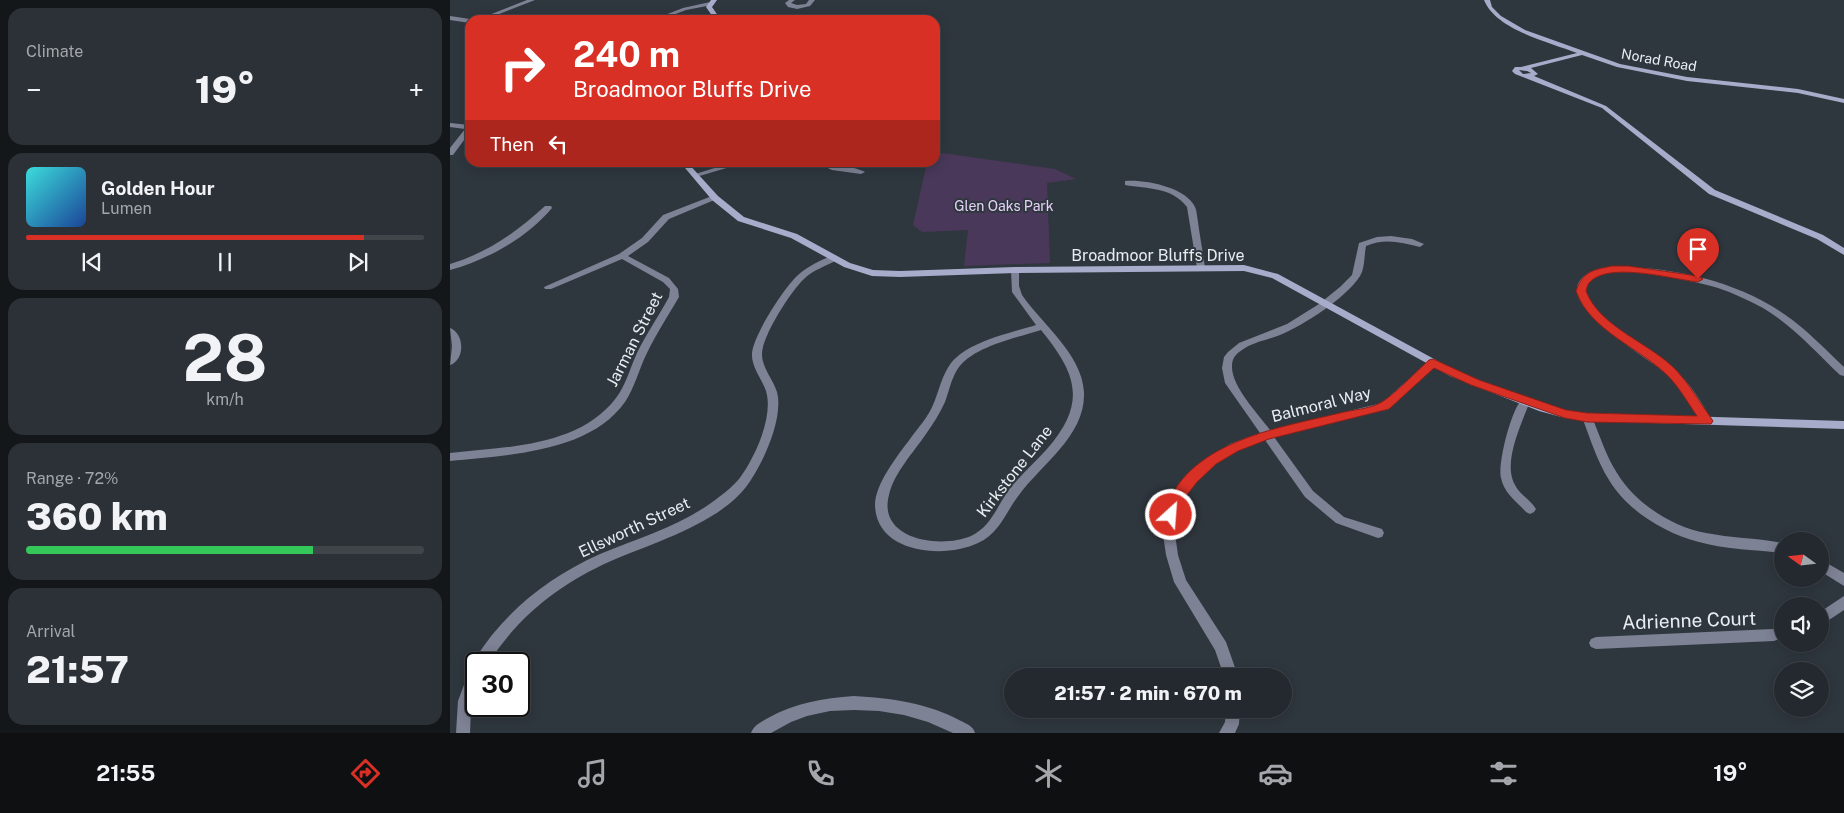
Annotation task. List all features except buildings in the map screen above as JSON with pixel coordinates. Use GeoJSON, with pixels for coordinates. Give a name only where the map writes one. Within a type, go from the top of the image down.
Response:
{"type":"FeatureCollection","features":[{"type":"Feature","properties":{"kind":"street"},"geometry":{"type":"LineString","coordinates":[[495,15],[532,0]]}},
{"type":"Feature","properties":{"kind":"street"},"geometry":{"type":"LineString","coordinates":[[805,0],[792,0],[788,3],[790,6],[797,7],[808,5],[812,0]]}},
{"type":"Feature","properties":{"kind":"street","name":"Norad Road"},"geometry":{"type":"LineString","coordinates":[[1487,0],[1490,8],[1499,17],[1523,31],[1619,66],[1660,75],[1778,88],[1844,101]]}},
{"type":"Feature","properties":{"kind":"street"},"geometry":{"type":"LineString","coordinates":[[669,15],[712,2],[710,10],[714,15]]}},
{"type":"Feature","properties":{"kind":"street"},"geometry":{"type":"LineString","coordinates":[[450,18],[465,20]]}},
{"type":"Feature","properties":{"kind":"street"},"geometry":{"type":"LineString","coordinates":[[1523,31],[1562,50],[1564,58]]}},
{"type":"Feature","properties":{"kind":"street"},"geometry":{"type":"LineString","coordinates":[[1585,54],[1515,69],[1515,71],[1604,107],[1712,192],[1820,237],[1844,252]]}},
{"type":"Feature","properties":{"kind":"street"},"geometry":{"type":"LineString","coordinates":[[1526,76],[1585,54]]}},
{"type":"Feature","properties":{"kind":"street"},"geometry":{"type":"LineString","coordinates":[[1523,68],[1534,72],[1553,85]]}},
{"type":"Feature","properties":{"kind":"street"},"geometry":{"type":"LineString","coordinates":[[450,125],[465,126]]}},
{"type":"Feature","properties":{"kind":"street"},"geometry":{"type":"LineString","coordinates":[[450,152],[465,133]]}},
{"type":"Feature","properties":{"kind":"street","name":"Broadmoor Bluffs Drive"},"geometry":{"type":"LineString","coordinates":[[688,167],[715,198],[741,218],[794,236],[860,270],[885,274],[1015,270],[1244,268],[1275,276],[1326,302],[1433,363],[1475,383],[1565,414],[1587,417],[1844,425]]}},
{"type":"Feature","properties":{"kind":"street"},"geometry":{"type":"LineString","coordinates":[[696,175],[726,167]]}},
{"type":"Feature","properties":{"kind":"street"},"geometry":{"type":"LineString","coordinates":[[832,167],[861,172]]}},
{"type":"Feature","properties":{"kind":"street"},"geometry":{"type":"LineString","coordinates":[[1128,183],[1156,186],[1169,190],[1187,200],[1191,207],[1201,268]]}},
{"type":"Feature","properties":{"kind":"street"},"geometry":{"type":"LineString","coordinates":[[548,288],[622,256],[645,240],[666,217],[715,198]]}},
{"type":"Feature","properties":{"kind":"street"},"geometry":{"type":"LineString","coordinates":[[450,266],[492,250],[539,217],[548,208]]}},
{"type":"Feature","properties":{"kind":"street"},"geometry":{"type":"LineString","coordinates":[[1378,533],[1340,520],[1309,494],[1230,383],[1226,369],[1230,355],[1245,344],[1283,330],[1347,286],[1356,274],[1362,245],[1386,238],[1400,238],[1420,244]]}},
{"type":"Feature","properties":{"kind":"street","name":"Jarman Street"},"geometry":{"type":"LineString","coordinates":[[450,457],[544,444],[567,437],[604,417],[616,405],[625,393],[643,351],[674,297],[674,289],[666,280],[622,256]]}},
{"type":"Feature","properties":{"kind":"street","name":"Ellsworth Street"},"geometry":{"type":"LineString","coordinates":[[487,652],[516,616],[550,588],[589,566],[678,530],[718,506],[743,483],[761,452],[770,424],[772,395],[756,353],[761,336],[801,276],[834,258]]}},
{"type":"Feature","properties":{"kind":"street"},"geometry":{"type":"LineString","coordinates":[[1707,421],[1672,373],[1600,319],[1586,305],[1581,291],[1584,280],[1596,273],[1628,269],[1698,279],[1729,290],[1781,316],[1844,373]]}},
{"type":"Feature","properties":{"kind":"street","name":"Kirkstone Lane"},"geometry":{"type":"LineString","coordinates":[[1015,270],[1014,284],[1017,294],[1042,326],[1074,370],[1079,385],[1078,403],[1071,423],[1058,442],[1008,500],[996,523],[987,532],[974,540],[948,548],[934,548],[916,543],[894,533],[886,525],[882,515],[883,494],[937,409],[949,373],[957,362],[980,348],[1042,326]]}},
{"type":"Feature","properties":{"kind":"street"},"geometry":{"type":"LineString","coordinates":[[450,331],[456,337],[457,346],[450,362]]}},
{"type":"Feature","properties":{"kind":"street","name":"Balmoral Way"},"geometry":{"type":"LineString","coordinates":[[1228,668],[1221,647],[1180,582],[1172,555],[1168,527],[1174,503],[1192,478],[1212,461],[1234,447],[1267,435],[1385,406],[1433,363]]}},
{"type":"Feature","properties":{"kind":"street"},"geometry":{"type":"LineString","coordinates":[[1525,401],[1504,464],[1510,488],[1530,509]]}},
{"type":"Feature","properties":{"kind":"street"},"geometry":{"type":"LineString","coordinates":[[1587,417],[1612,475],[1624,492],[1641,508],[1662,521],[1700,537],[1774,546]]}},
{"type":"Feature","properties":{"kind":"street"},"geometry":{"type":"LineString","coordinates":[[1829,570],[1844,580]]}},
{"type":"Feature","properties":{"kind":"street"},"geometry":{"type":"LineString","coordinates":[[1829,613],[1844,602]]}},
{"type":"Feature","properties":{"kind":"street","name":"Adrienne Court"},"geometry":{"type":"LineString","coordinates":[[1596,643],[1774,635]]}},
{"type":"Feature","properties":{"kind":"street"},"geometry":{"type":"LineString","coordinates":[[463,733],[465,703]]}},
{"type":"Feature","properties":{"kind":"street"},"geometry":{"type":"LineString","coordinates":[[758,733],[789,715],[826,705],[873,703],[920,710],[958,726],[968,733]]}},
{"type":"Feature","properties":{"kind":"street"},"geometry":{"type":"LineString","coordinates":[[1226,733],[1232,724],[1232,718]]}},
{"type":"Feature","properties":{"kind":"green space","name":"Glen Oaks Park"},"geometry":{"type":"Polygon","coordinates":[[[940,153],[1055,169],[1076,179],[1047,183],[1050,263],[964,266],[968,230],[922,232],[913,225],[926,167],[940,167],[940,153]]]}},
{"type":"Feature","properties":{"kind":"route"},"geometry":{"type":"LineString","coordinates":[[1171,515],[1174,503],[1192,478],[1212,461],[1234,447],[1267,435],[1320,421],[1364,413],[1385,406],[1433,363],[1475,383],[1565,414],[1587,417],[1707,421],[1672,373],[1600,319],[1586,305],[1581,291],[1584,280],[1596,273],[1612,269],[1628,269],[1698,279]]}}]}
